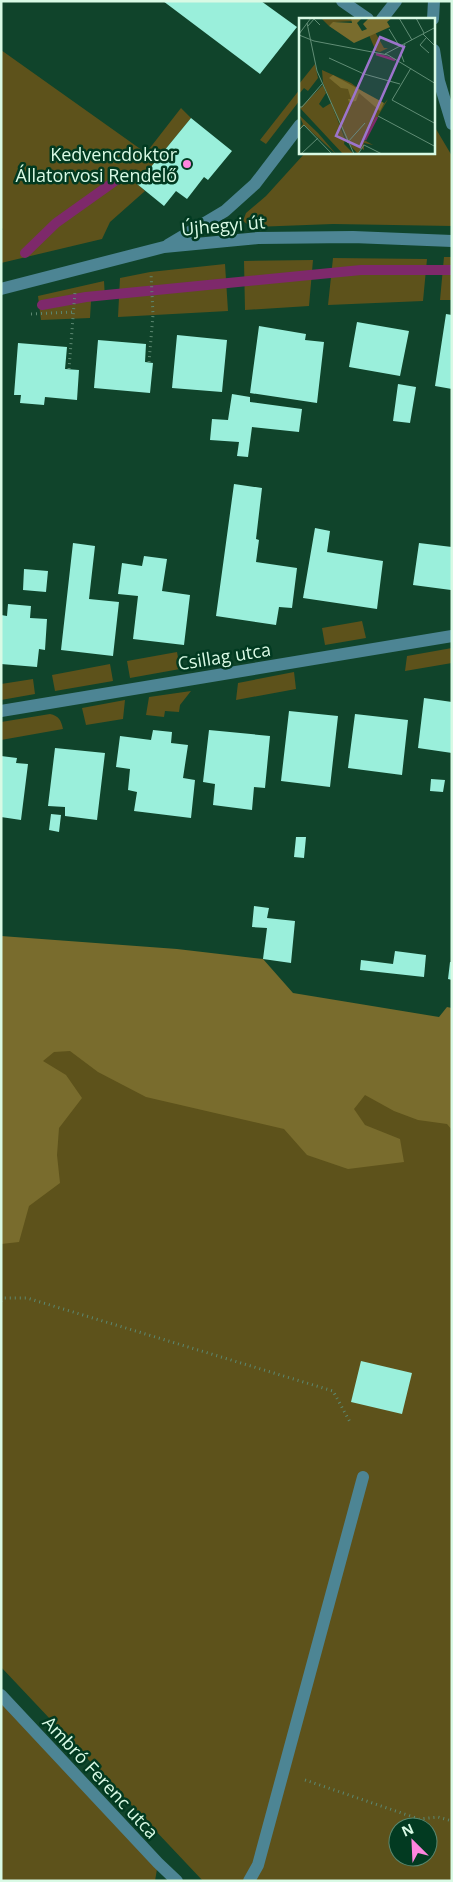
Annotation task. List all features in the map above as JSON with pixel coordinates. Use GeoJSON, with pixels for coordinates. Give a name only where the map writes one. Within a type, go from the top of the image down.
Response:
{"type":"FeatureCollection","features":[{"type":"Feature","properties":{"kind":"street"},"geometry":{"type":"LineString","coordinates":[[342,1],[367,18]]}},
{"type":"Feature","properties":{"kind":"street"},"geometry":{"type":"LineString","coordinates":[[383,18],[396,1]]}},
{"type":"Feature","properties":{"kind":"street"},"geometry":{"type":"LineString","coordinates":[[433,18],[434,1]]}},
{"type":"Feature","properties":{"kind":"street"},"geometry":{"type":"LineString","coordinates":[[436,62],[439,81],[452,124]]}},
{"type":"Feature","properties":{"kind":"street"},"geometry":{"type":"LineString","coordinates":[[164,247],[225,211],[254,184],[299,125]]}},
{"type":"Feature","properties":{"kind":"street","name":"Újhegyi út"},"geometry":{"type":"LineString","coordinates":[[1,289],[164,247],[258,238],[353,237],[452,241]]}},
{"type":"Feature","properties":{"kind":"street","name":"Csillag utca"},"geometry":{"type":"LineString","coordinates":[[1,711],[452,636]]}},
{"type":"Feature","properties":{"kind":"street"},"geometry":{"type":"LineString","coordinates":[[249,1881],[258,1865],[364,1477]]}},
{"type":"Feature","properties":{"kind":"street","name":"Ambró Ferenc utca"},"geometry":{"type":"LineString","coordinates":[[1,1695],[158,1864],[177,1881]]}},
{"type":"Feature","properties":{"kind":"path"},"geometry":{"type":"LineString","coordinates":[[149,362],[152,303],[151,280]]}},
{"type":"Feature","properties":{"kind":"path"},"geometry":{"type":"LineString","coordinates":[[69,369],[76,291]]}},
{"type":"Feature","properties":{"kind":"path"},"geometry":{"type":"LineString","coordinates":[[31,314],[74,312]]}},
{"type":"Feature","properties":{"kind":"path"},"geometry":{"type":"LineString","coordinates":[[1,1301],[4,1298],[27,1298],[333,1391],[350,1422]]}},
{"type":"Feature","properties":{"kind":"path"},"geometry":{"type":"LineString","coordinates":[[283,1773],[419,1819],[438,1817],[452,1821]]}},
{"type":"Feature","properties":{"kind":"shaded area"},"geometry":{"type":"Polygon","coordinates":[[[1,50],[146,153],[181,108],[191,118],[137,184],[145,191],[110,222],[102,239],[1,263],[1,231],[3,229],[1,228],[1,50]]]}},
{"type":"Feature","properties":{"kind":"shaded area"},"geometry":{"type":"Polygon","coordinates":[[[299,90],[299,101],[266,144],[260,140],[299,90]]]}},
{"type":"Feature","properties":{"kind":"shaded area"},"geometry":{"type":"Polygon","coordinates":[[[436,129],[452,156],[452,226],[333,224],[251,227],[243,221],[246,213],[266,196],[304,154],[436,154],[436,129]]]}},
{"type":"Feature","properties":{"kind":"shaded area"},"geometry":{"type":"Polygon","coordinates":[[[444,257],[452,257],[452,300],[440,300],[444,257]]]}},
{"type":"Feature","properties":{"kind":"shaded area"},"geometry":{"type":"Polygon","coordinates":[[[333,258],[427,259],[423,301],[328,305],[333,258]]]}},
{"type":"Feature","properties":{"kind":"shaded area"},"geometry":{"type":"Polygon","coordinates":[[[313,260],[309,306],[245,310],[244,261],[313,260]]]}},
{"type":"Feature","properties":{"kind":"shaded area"},"geometry":{"type":"Polygon","coordinates":[[[225,264],[228,311],[118,317],[120,278],[150,272],[225,264]]]}},
{"type":"Feature","properties":{"kind":"shaded area"},"geometry":{"type":"Polygon","coordinates":[[[104,281],[105,299],[91,301],[90,318],[41,320],[38,296],[104,281]]]}},
{"type":"Feature","properties":{"kind":"shaded area"},"geometry":{"type":"Polygon","coordinates":[[[362,621],[366,638],[325,645],[322,628],[362,621]]]}},
{"type":"Feature","properties":{"kind":"shaded area"},"geometry":{"type":"Polygon","coordinates":[[[452,648],[452,663],[405,671],[407,656],[452,648]]]}},
{"type":"Feature","properties":{"kind":"shaded area"},"geometry":{"type":"Polygon","coordinates":[[[177,652],[180,669],[130,678],[127,661],[177,652]]]}},
{"type":"Feature","properties":{"kind":"shaded area"},"geometry":{"type":"Polygon","coordinates":[[[110,664],[113,681],[55,691],[52,675],[110,664]]]}},
{"type":"Feature","properties":{"kind":"shaded area"},"geometry":{"type":"Polygon","coordinates":[[[294,672],[296,689],[236,700],[238,683],[294,672]]]}},
{"type":"Feature","properties":{"kind":"shaded area"},"geometry":{"type":"Polygon","coordinates":[[[33,679],[35,694],[1,700],[1,684],[33,679]]]}},
{"type":"Feature","properties":{"kind":"shaded area"},"geometry":{"type":"Polygon","coordinates":[[[191,691],[180,705],[179,712],[165,711],[164,717],[146,715],[149,697],[191,691]]]}},
{"type":"Feature","properties":{"kind":"shaded area"},"geometry":{"type":"Polygon","coordinates":[[[125,700],[123,719],[86,725],[82,708],[125,700]]]}},
{"type":"Feature","properties":{"kind":"shaded area"},"geometry":{"type":"Polygon","coordinates":[[[50,714],[59,719],[63,729],[1,740],[1,722],[50,714]]]}},
{"type":"Feature","properties":{"kind":"shaded area"},"geometry":{"type":"Polygon","coordinates":[[[1,936],[177,949],[263,959],[293,993],[439,1017],[447,1007],[452,1008],[452,1130],[447,1124],[418,1120],[394,1111],[365,1095],[354,1109],[365,1125],[400,1139],[404,1162],[348,1169],[307,1155],[284,1129],[146,1097],[98,1072],[70,1051],[54,1052],[43,1061],[66,1075],[82,1098],[59,1128],[57,1155],[60,1183],[29,1206],[19,1242],[1,1244],[1,936]]]}},
{"type":"Feature","properties":{"kind":"shaded area"},"geometry":{"type":"Polygon","coordinates":[[[1,1025],[452,1079],[452,1881],[203,1881],[1,1667],[1,1025]]]}},
{"type":"Feature","properties":{"kind":"shaded area"},"geometry":{"type":"Polygon","coordinates":[[[1,1695],[158,1863],[155,1881],[1,1881],[1,1695]]]}},
{"type":"Feature","properties":{"kind":"building"},"geometry":{"type":"Polygon","coordinates":[[[163,1],[261,1],[297,27],[260,74],[163,1]]]}},
{"type":"Feature","properties":{"kind":"building","name":"Kedvencdoktor Állatorvosi Rendelő"},"geometry":{"type":"Polygon","coordinates":[[[191,118],[232,151],[208,180],[204,177],[187,199],[176,191],[164,206],[137,184],[191,118]]]}},
{"type":"Feature","properties":{"kind":"building"},"geometry":{"type":"Polygon","coordinates":[[[446,314],[452,315],[452,389],[435,386],[446,314]]]}},
{"type":"Feature","properties":{"kind":"building"},"geometry":{"type":"Polygon","coordinates":[[[357,322],[409,331],[400,376],[349,367],[357,322]]]}},
{"type":"Feature","properties":{"kind":"building"},"geometry":{"type":"Polygon","coordinates":[[[259,326],[306,334],[305,340],[324,342],[317,403],[250,393],[259,326]]]}},
{"type":"Feature","properties":{"kind":"building"},"geometry":{"type":"Polygon","coordinates":[[[177,335],[227,340],[222,392],[172,388],[177,335]]]}},
{"type":"Feature","properties":{"kind":"building"},"geometry":{"type":"Polygon","coordinates":[[[98,340],[146,344],[145,362],[153,363],[150,393],[94,388],[98,340]]]}},
{"type":"Feature","properties":{"kind":"building"},"geometry":{"type":"Polygon","coordinates":[[[18,343],[67,347],[65,369],[79,370],[77,400],[45,397],[44,405],[20,403],[21,395],[14,395],[18,343]]]}},
{"type":"Feature","properties":{"kind":"building"},"geometry":{"type":"Polygon","coordinates":[[[398,384],[416,387],[410,423],[393,421],[398,384]]]}},
{"type":"Feature","properties":{"kind":"building"},"geometry":{"type":"Polygon","coordinates":[[[232,394],[250,397],[250,402],[302,409],[299,432],[252,427],[248,457],[237,456],[239,442],[210,440],[212,419],[228,420],[232,394]]]}},
{"type":"Feature","properties":{"kind":"building"},"geometry":{"type":"Polygon","coordinates":[[[234,484],[262,488],[256,539],[259,540],[256,562],[297,568],[292,608],[279,607],[276,625],[216,616],[234,484]]]}},
{"type":"Feature","properties":{"kind":"building"},"geometry":{"type":"Polygon","coordinates":[[[315,528],[330,531],[327,552],[383,561],[377,609],[303,598],[315,528]]]}},
{"type":"Feature","properties":{"kind":"building"},"geometry":{"type":"Polygon","coordinates":[[[73,543],[95,546],[89,599],[119,602],[113,656],[61,650],[73,543]]]}},
{"type":"Feature","properties":{"kind":"building"},"geometry":{"type":"Polygon","coordinates":[[[419,543],[452,547],[451,590],[413,585],[419,543]]]}},
{"type":"Feature","properties":{"kind":"building"},"geometry":{"type":"Polygon","coordinates":[[[144,556],[167,559],[162,591],[190,595],[184,645],[133,639],[138,596],[118,594],[122,563],[142,566],[144,556]]]}},
{"type":"Feature","properties":{"kind":"building"},"geometry":{"type":"Polygon","coordinates":[[[24,569],[48,571],[46,592],[23,590],[24,569]]]}},
{"type":"Feature","properties":{"kind":"building"},"geometry":{"type":"Polygon","coordinates":[[[8,604],[31,606],[30,618],[47,619],[45,650],[39,649],[37,667],[1,664],[1,615],[7,616],[8,604]]]}},
{"type":"Feature","properties":{"kind":"building"},"geometry":{"type":"Polygon","coordinates":[[[424,698],[452,702],[452,753],[418,748],[424,698]]]}},
{"type":"Feature","properties":{"kind":"building"},"geometry":{"type":"Polygon","coordinates":[[[289,711],[338,716],[330,787],[281,781],[289,711]]]}},
{"type":"Feature","properties":{"kind":"building"},"geometry":{"type":"Polygon","coordinates":[[[355,714],[408,720],[402,775],[348,768],[355,714]]]}},
{"type":"Feature","properties":{"kind":"building"},"geometry":{"type":"Polygon","coordinates":[[[153,730],[172,732],[171,743],[188,745],[183,778],[195,780],[191,818],[134,811],[137,792],[128,790],[130,769],[116,767],[120,736],[151,740],[153,730]]]}},
{"type":"Feature","properties":{"kind":"building"},"geometry":{"type":"Polygon","coordinates":[[[209,730],[270,736],[265,788],[254,787],[252,810],[213,805],[215,784],[203,782],[209,730]]]}},
{"type":"Feature","properties":{"kind":"building"},"geometry":{"type":"Polygon","coordinates":[[[55,748],[105,753],[97,820],[65,816],[65,807],[48,806],[55,748]]]}},
{"type":"Feature","properties":{"kind":"building"},"geometry":{"type":"Polygon","coordinates":[[[1,756],[17,758],[16,763],[28,764],[21,820],[1,817],[1,756]]]}},
{"type":"Feature","properties":{"kind":"building"},"geometry":{"type":"Polygon","coordinates":[[[431,779],[445,780],[443,792],[430,791],[431,779]]]}},
{"type":"Feature","properties":{"kind":"building"},"geometry":{"type":"Polygon","coordinates":[[[51,814],[61,815],[59,832],[49,830],[51,814]]]}},
{"type":"Feature","properties":{"kind":"building"},"geometry":{"type":"Polygon","coordinates":[[[296,837],[306,837],[304,858],[294,857],[296,837]]]}},
{"type":"Feature","properties":{"kind":"building"},"geometry":{"type":"Polygon","coordinates":[[[254,906],[269,908],[267,918],[295,921],[291,963],[263,959],[267,928],[252,927],[254,906]]]}},
{"type":"Feature","properties":{"kind":"building"},"geometry":{"type":"Polygon","coordinates":[[[395,951],[426,955],[424,977],[360,970],[361,960],[393,964],[395,951]]]}},
{"type":"Feature","properties":{"kind":"building"},"geometry":{"type":"Polygon","coordinates":[[[450,962],[452,962],[452,980],[448,979],[450,962]]]}},
{"type":"Feature","properties":{"kind":"building"},"geometry":{"type":"Polygon","coordinates":[[[361,1361],[412,1373],[402,1414],[351,1402],[361,1361]]]}},
{"type":"Feature","properties":{"kind":"waterway"},"geometry":{"type":"LineString","coordinates":[[25,253],[56,223],[122,176]]}},
{"type":"Feature","properties":{"kind":"waterway"},"geometry":{"type":"LineString","coordinates":[[42,305],[86,297],[361,270],[452,270]]}},
{"type":"Feature","properties":{"kind":"place","name":"Kedvencdoktor Állatorvosi Rendelő"},"geometry":{"type":"Point","coordinates":[187,164]}}]}
